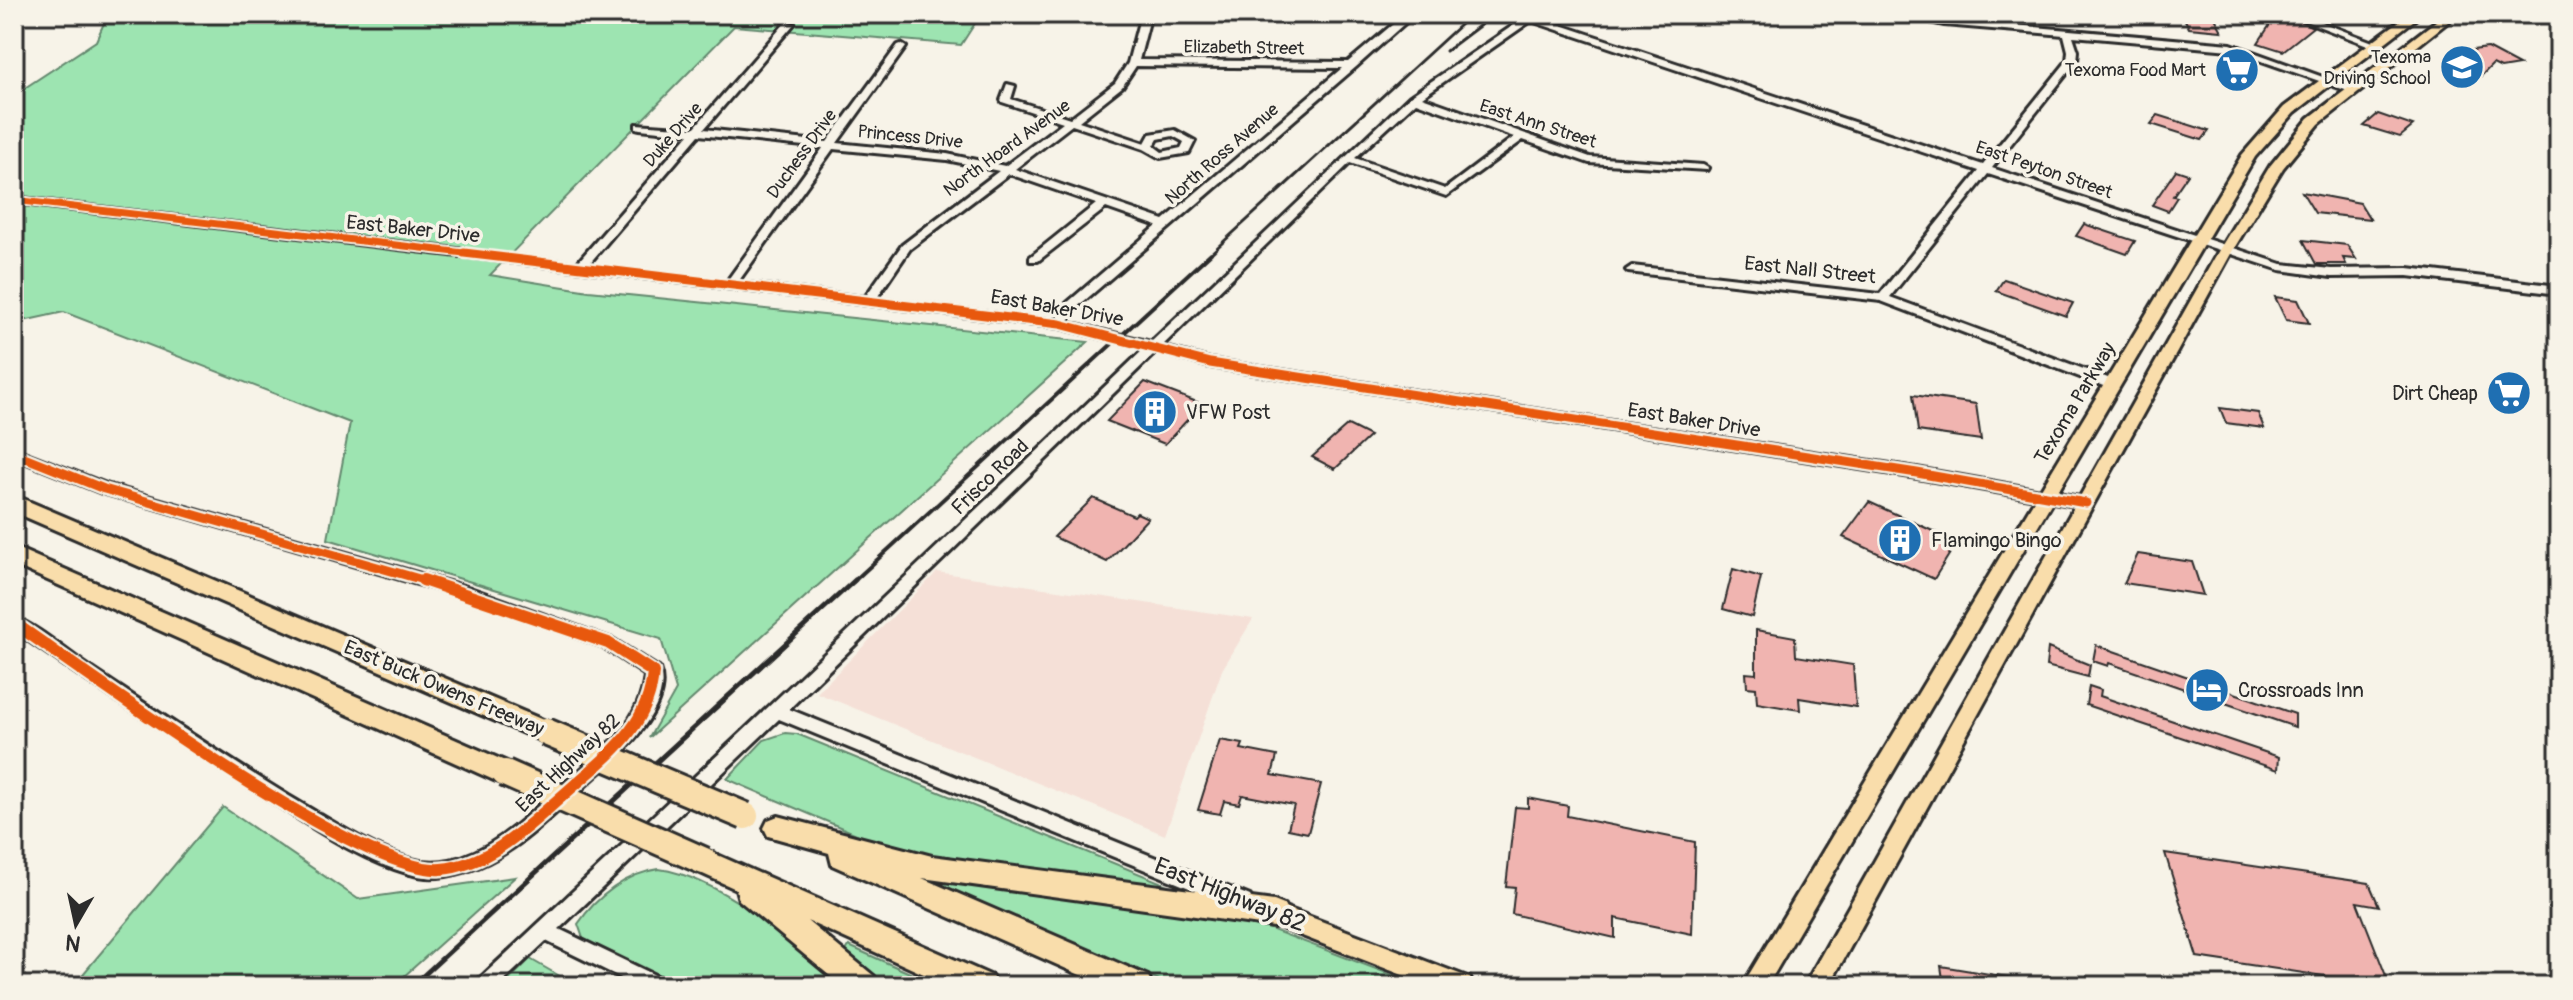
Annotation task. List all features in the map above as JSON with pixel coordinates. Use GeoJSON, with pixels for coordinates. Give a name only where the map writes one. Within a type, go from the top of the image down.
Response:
{"type":"FeatureCollection","features":[{"type":"Feature","properties":{"kind":"highway","name":"East Buck Owens Freeway"},"geometry":{"type":"LineString","coordinates":[[14,503],[546,732],[778,828],[1138,986]]}},
{"type":"Feature","properties":{"kind":"highway"},"geometry":{"type":"LineString","coordinates":[[14,555],[982,986]]}},
{"type":"Feature","properties":{"kind":"highway"},"geometry":{"type":"LineString","coordinates":[[778,828],[932,868],[1274,914]]}},
{"type":"Feature","properties":{"kind":"highway"},"geometry":{"type":"LineString","coordinates":[[714,866],[864,986]]}},
{"type":"Feature","properties":{"kind":"main road","name":"Texoma Parkway"},"geometry":{"type":"LineString","coordinates":[[1754,986],[2249,155],[2289,110],[2416,14]]}},
{"type":"Feature","properties":{"kind":"main road"},"geometry":{"type":"LineString","coordinates":[[1816,986],[2226,250],[2277,166],[2314,121],[2351,89],[2452,14]]}},
{"type":"Feature","properties":{"kind":"main road","name":"East Highway 82"},"geometry":{"type":"LineString","coordinates":[[1274,914],[1461,986]]}},
{"type":"Feature","properties":{"kind":"street","name":"North Hoard Avenue"},"geometry":{"type":"LineString","coordinates":[[870,299],[906,247],[1104,99],[1127,75],[1133,63],[1146,14]]}},
{"type":"Feature","properties":{"kind":"street","name":"North Ross Avenue"},"geometry":{"type":"LineString","coordinates":[[1060,324],[1071,306],[1410,14]]}},
{"type":"Feature","properties":{"kind":"street"},"geometry":{"type":"LineString","coordinates":[[1899,14],[1944,22],[2231,47],[2351,89]]}},
{"type":"Feature","properties":{"kind":"street"},"geometry":{"type":"LineString","coordinates":[[2292,14],[2373,44]]}},
{"type":"Feature","properties":{"kind":"street","name":"Frisco Road"},"geometry":{"type":"LineString","coordinates":[[485,986],[777,711],[1348,159],[1414,98],[1533,16]]}},
{"type":"Feature","properties":{"kind":"street","name":"East Peyton Street"},"geometry":{"type":"LineString","coordinates":[[1533,16],[2226,250],[2302,271],[2408,272],[2559,290]]}},
{"type":"Feature","properties":{"kind":"street","name":"Duke Drive"},"geometry":{"type":"LineString","coordinates":[[581,266],[789,24]]}},
{"type":"Feature","properties":{"kind":"street"},"geometry":{"type":"LineString","coordinates":[[1883,298],[1983,168],[2072,61],[2073,51],[2067,31]]}},
{"type":"Feature","properties":{"kind":"street","name":"Duchess Drive"},"geometry":{"type":"LineString","coordinates":[[731,283],[901,47]]}},
{"type":"Feature","properties":{"kind":"street","name":"Elizabeth Street"},"geometry":{"type":"LineString","coordinates":[[1133,63],[1353,65]]}},
{"type":"Feature","properties":{"kind":"street"},"geometry":{"type":"LineString","coordinates":[[1010,86],[1006,100],[1148,147]]}},
{"type":"Feature","properties":{"kind":"street","name":"East Ann Street"},"geometry":{"type":"LineString","coordinates":[[1414,98],[1589,160],[1703,168]]}},
{"type":"Feature","properties":{"kind":"street","name":"Princess Drive"},"geometry":{"type":"LineString","coordinates":[[640,126],[947,157],[1008,170],[1166,225]]}},
{"type":"Feature","properties":{"kind":"street"},"geometry":{"type":"LineString","coordinates":[[1348,159],[1446,193],[1521,137]]}},
{"type":"Feature","properties":{"kind":"street","name":"East Baker Drive"},"geometry":{"type":"LineString","coordinates":[[14,200],[870,299],[1060,324],[1119,334],[1151,348],[1210,363],[2086,503]]}},
{"type":"Feature","properties":{"kind":"street"},"geometry":{"type":"LineString","coordinates":[[1034,259],[1104,204]]}},
{"type":"Feature","properties":{"kind":"street","name":"East Nall Street"},"geometry":{"type":"LineString","coordinates":[[1632,270],[1883,298],[2111,384]]}},
{"type":"Feature","properties":{"kind":"street","name":"East Highway 82"},"geometry":{"type":"LineString","coordinates":[[14,453],[104,489],[465,592],[608,643],[653,672],[654,689],[647,710],[622,743],[520,832],[490,854],[453,868],[429,869],[405,865],[312,819],[193,745],[14,623]]}},
{"type":"Feature","properties":{"kind":"street","name":"East Highway 82"},"geometry":{"type":"LineString","coordinates":[[777,711],[1274,914]]}},
{"type":"Feature","properties":{"kind":"street"},"geometry":{"type":"LineString","coordinates":[[543,930],[658,986]]}},
{"type":"Feature","properties":{"kind":"shaded area"},"geometry":{"type":"Polygon","coordinates":[[[937,572],[1253,619],[1222,670],[1165,835],[817,693],[937,572]]]}},
{"type":"Feature","properties":{"kind":"green space"},"geometry":{"type":"Polygon","coordinates":[[[108,14],[981,14],[961,45],[734,26],[490,275],[589,291],[1088,342],[649,738],[676,690],[661,639],[328,539],[350,423],[64,312],[14,323],[14,95],[96,41],[108,14]]]}},
{"type":"Feature","properties":{"kind":"green space"},"geometry":{"type":"Polygon","coordinates":[[[785,733],[797,734],[1172,887],[1170,891],[1045,879],[887,847],[727,779],[764,740],[785,733]]]}},
{"type":"Feature","properties":{"kind":"green space"},"geometry":{"type":"Polygon","coordinates":[[[223,807],[358,899],[515,877],[393,986],[73,986],[223,807]]]}},
{"type":"Feature","properties":{"kind":"green space"},"geometry":{"type":"Polygon","coordinates":[[[883,866],[987,887],[1257,924],[1421,986],[1174,986],[883,866]]]}},
{"type":"Feature","properties":{"kind":"green space"},"geometry":{"type":"Polygon","coordinates":[[[659,869],[708,885],[733,899],[782,933],[845,986],[672,986],[584,941],[578,924],[594,905],[624,881],[659,869]]]}},
{"type":"Feature","properties":{"kind":"green space"},"geometry":{"type":"Polygon","coordinates":[[[849,946],[939,986],[880,986],[846,951],[849,946]]]}},
{"type":"Feature","properties":{"kind":"green space"},"geometry":{"type":"Polygon","coordinates":[[[530,959],[577,986],[503,986],[530,959]]]}},
{"type":"Feature","properties":{"kind":"building"},"geometry":{"type":"Polygon","coordinates":[[[2182,14],[2213,14],[2222,31],[2189,28],[2182,14]]]}},
{"type":"Feature","properties":{"kind":"building"},"geometry":{"type":"Polygon","coordinates":[[[2277,14],[2313,27],[2283,51],[2258,43],[2277,14]]]}},
{"type":"Feature","properties":{"kind":"building"},"geometry":{"type":"Polygon","coordinates":[[[2487,48],[2519,65],[2501,68],[2493,64],[2481,76],[2475,74],[2471,78],[2450,71],[2473,50],[2487,48]]]}},
{"type":"Feature","properties":{"kind":"building"},"geometry":{"type":"Polygon","coordinates":[[[2378,114],[2413,126],[2400,137],[2364,126],[2378,114]]]}},
{"type":"Feature","properties":{"kind":"building"},"geometry":{"type":"Polygon","coordinates":[[[2158,115],[2209,131],[2202,140],[2151,124],[2158,115]]]}},
{"type":"Feature","properties":{"kind":"building"},"geometry":{"type":"Polygon","coordinates":[[[2176,170],[2188,174],[2173,196],[2177,197],[2168,211],[2152,205],[2176,170]]]}},
{"type":"Feature","properties":{"kind":"building"},"geometry":{"type":"Polygon","coordinates":[[[2302,192],[2360,203],[2370,219],[2315,213],[2302,192]]]}},
{"type":"Feature","properties":{"kind":"building"},"geometry":{"type":"Polygon","coordinates":[[[2084,224],[2135,241],[2127,254],[2076,236],[2084,224]]]}},
{"type":"Feature","properties":{"kind":"building"},"geometry":{"type":"Polygon","coordinates":[[[2303,240],[2347,245],[2356,259],[2343,258],[2346,264],[2316,264],[2303,240]]]}},
{"type":"Feature","properties":{"kind":"building"},"geometry":{"type":"Polygon","coordinates":[[[2004,279],[2073,303],[2066,316],[1996,291],[2004,279]]]}},
{"type":"Feature","properties":{"kind":"building"},"geometry":{"type":"Polygon","coordinates":[[[2275,297],[2298,300],[2309,323],[2286,320],[2275,297]]]}},
{"type":"Feature","properties":{"kind":"building","name":"VFW Post"},"geometry":{"type":"Polygon","coordinates":[[[1145,382],[1202,404],[1165,444],[1107,421],[1145,382]]]}},
{"type":"Feature","properties":{"kind":"building"},"geometry":{"type":"Polygon","coordinates":[[[1913,395],[1976,404],[1981,440],[1918,431],[1913,395]]]}},
{"type":"Feature","properties":{"kind":"building"},"geometry":{"type":"Polygon","coordinates":[[[2220,408],[2258,413],[2264,428],[2226,423],[2220,408]]]}},
{"type":"Feature","properties":{"kind":"building"},"geometry":{"type":"Polygon","coordinates":[[[1348,425],[1370,436],[1335,469],[1312,457],[1348,425]]]}},
{"type":"Feature","properties":{"kind":"building"},"geometry":{"type":"Polygon","coordinates":[[[1093,498],[1134,516],[1137,513],[1148,518],[1107,562],[1054,537],[1093,498]]]}},
{"type":"Feature","properties":{"kind":"building","name":"Flamingo Bingo"},"geometry":{"type":"Polygon","coordinates":[[[1869,502],[1957,542],[1934,579],[1843,537],[1869,502]]]}},
{"type":"Feature","properties":{"kind":"building"},"geometry":{"type":"Polygon","coordinates":[[[2138,554],[2192,562],[2203,595],[2124,583],[2138,554]]]}},
{"type":"Feature","properties":{"kind":"building"},"geometry":{"type":"Polygon","coordinates":[[[1733,569],[1761,577],[1752,617],[1723,609],[1733,569]]]}},
{"type":"Feature","properties":{"kind":"building"},"geometry":{"type":"Polygon","coordinates":[[[1756,630],[1795,637],[1796,656],[1853,665],[1856,707],[1799,698],[1800,710],[1757,703],[1756,688],[1747,687],[1746,673],[1756,674],[1756,630]]]}},
{"type":"Feature","properties":{"kind":"building","name":"Crossroads Inn"},"geometry":{"type":"Polygon","coordinates":[[[2096,645],[2295,714],[2295,727],[2109,663],[2108,666],[2093,661],[2096,645]]]}},
{"type":"Feature","properties":{"kind":"building"},"geometry":{"type":"Polygon","coordinates":[[[2048,648],[2090,665],[2088,677],[2046,666],[2048,648]]]}},
{"type":"Feature","properties":{"kind":"building","name":"Crossroads Inn"},"geometry":{"type":"Polygon","coordinates":[[[2089,686],[2101,690],[2100,696],[2279,757],[2278,770],[2086,705],[2089,686]]]}},
{"type":"Feature","properties":{"kind":"building"},"geometry":{"type":"Polygon","coordinates":[[[1220,740],[1243,744],[1241,749],[1277,756],[1272,775],[1321,784],[1308,833],[1288,829],[1294,805],[1242,795],[1239,804],[1224,801],[1220,814],[1198,810],[1220,740]]]}},
{"type":"Feature","properties":{"kind":"building"},"geometry":{"type":"Polygon","coordinates":[[[1528,798],[1568,806],[1567,816],[1695,842],[1692,934],[1615,918],[1615,938],[1512,914],[1515,887],[1506,886],[1515,807],[1528,808],[1528,798]]]}},
{"type":"Feature","properties":{"kind":"building"},"geometry":{"type":"Polygon","coordinates":[[[2165,853],[2369,883],[2379,906],[2357,902],[2390,986],[2197,957],[2165,853]]]}},
{"type":"Feature","properties":{"kind":"building"},"geometry":{"type":"Polygon","coordinates":[[[1941,966],[2026,980],[2025,986],[1944,986],[1941,966]]]}},
{"type":"Feature","properties":{"kind":"railway"},"geometry":{"type":"LineString","coordinates":[[1209,255],[1472,14]]}},
{"type":"Feature","properties":{"kind":"railway"},"geometry":{"type":"LineString","coordinates":[[1446,51],[1495,14]]}},
{"type":"Feature","properties":{"kind":"railway"},"geometry":{"type":"LineString","coordinates":[[853,582],[1211,253]]}},
{"type":"Feature","properties":{"kind":"railway"},"geometry":{"type":"LineString","coordinates":[[412,986],[855,580]]}},
{"type":"Feature","properties":{"kind":"cycle path"},"geometry":{"type":"LineString","coordinates":[[14,200],[1060,324],[1210,363],[1917,473],[2086,503]]}},
{"type":"Feature","properties":{"kind":"cycle path"},"geometry":{"type":"LineString","coordinates":[[14,453],[104,489],[465,592],[608,643],[653,672],[652,691],[638,723],[627,737],[518,834],[471,861],[448,868],[423,869],[371,851],[267,791],[14,623]]}},
{"type":"Feature","properties":{"kind":"place","name":"Texoma Driving School"},"geometry":{"type":"Point","coordinates":[2462,67]}},
{"type":"Feature","properties":{"kind":"place","name":"Texoma Food Mart"},"geometry":{"type":"Point","coordinates":[2237,70]}},
{"type":"Feature","properties":{"kind":"place","name":"Dirt Cheap"},"geometry":{"type":"Point","coordinates":[2509,393]}},
{"type":"Feature","properties":{"kind":"place","name":"VFW Post"},"geometry":{"type":"Point","coordinates":[1155,412]}},
{"type":"Feature","properties":{"kind":"place","name":"Flamingo Bingo"},"geometry":{"type":"Point","coordinates":[1900,540]}},
{"type":"Feature","properties":{"kind":"place","name":"Crossroads Inn"},"geometry":{"type":"Point","coordinates":[2207,690]}}]}
